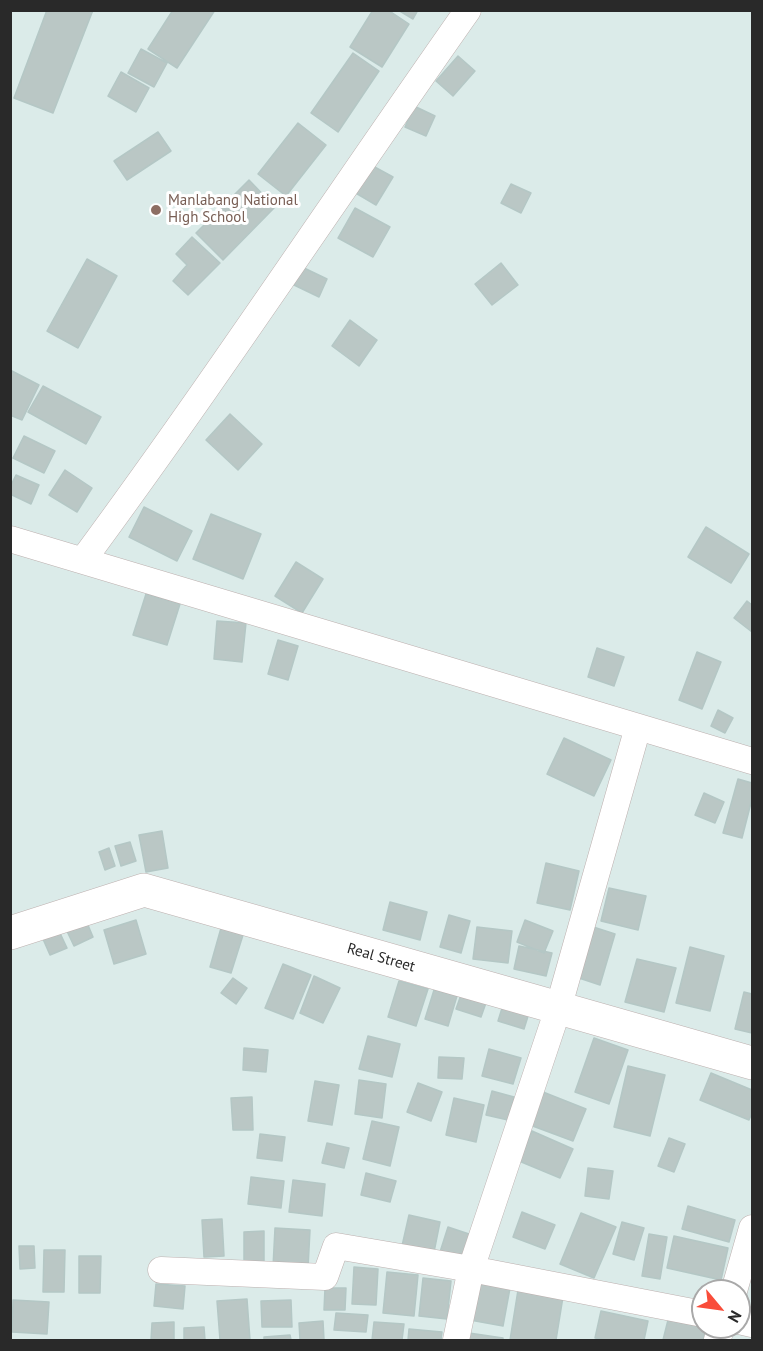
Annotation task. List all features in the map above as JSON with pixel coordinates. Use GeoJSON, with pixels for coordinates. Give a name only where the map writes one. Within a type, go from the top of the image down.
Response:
{"type":"FeatureCollection","features":[{"type":"Feature","properties":{"kind":"street"},"geometry":{"type":"LineString","coordinates":[[83,560],[158,458],[353,173],[468,10]]}},
{"type":"Feature","properties":{"kind":"street"},"geometry":{"type":"LineString","coordinates":[[10,539],[753,761]]}},
{"type":"Feature","properties":{"kind":"street"},"geometry":{"type":"LineString","coordinates":[[456,1341],[471,1269],[558,1009],[638,727]]}},
{"type":"Feature","properties":{"kind":"street","name":"Real Street"},"geometry":{"type":"LineString","coordinates":[[10,933],[144,890],[753,1063]]}},
{"type":"Feature","properties":{"kind":"street"},"geometry":{"type":"LineString","coordinates":[[738,1279],[753,1228]]}},
{"type":"Feature","properties":{"kind":"street"},"geometry":{"type":"LineString","coordinates":[[161,1270],[325,1277],[336,1246],[471,1269],[691,1312]]}},
{"type":"Feature","properties":{"kind":"building"},"geometry":{"type":"Polygon","coordinates":[[[47,10],[93,10],[53,113],[14,98],[47,10]]]}},
{"type":"Feature","properties":{"kind":"building"},"geometry":{"type":"Polygon","coordinates":[[[173,10],[215,10],[177,68],[148,49],[173,10]]]}},
{"type":"Feature","properties":{"kind":"building"},"geometry":{"type":"Polygon","coordinates":[[[373,10],[388,10],[409,24],[382,67],[350,47],[373,10]]]}},
{"type":"Feature","properties":{"kind":"building"},"geometry":{"type":"Polygon","coordinates":[[[398,10],[418,10],[413,19],[398,10]]]}},
{"type":"Feature","properties":{"kind":"building"},"geometry":{"type":"Polygon","coordinates":[[[141,49],[167,63],[154,87],[128,73],[141,49]]]}},
{"type":"Feature","properties":{"kind":"building"},"geometry":{"type":"Polygon","coordinates":[[[353,53],[379,71],[338,132],[311,113],[353,53]]]}},
{"type":"Feature","properties":{"kind":"building"},"geometry":{"type":"Polygon","coordinates":[[[458,56],[475,71],[453,96],[436,81],[458,56]]]}},
{"type":"Feature","properties":{"kind":"building"},"geometry":{"type":"Polygon","coordinates":[[[121,72],[149,88],[136,112],[108,96],[121,72]]]}},
{"type":"Feature","properties":{"kind":"building"},"geometry":{"type":"Polygon","coordinates":[[[414,106],[435,116],[426,136],[405,127],[414,106]]]}},
{"type":"Feature","properties":{"kind":"building"},"geometry":{"type":"Polygon","coordinates":[[[298,123],[326,145],[286,196],[258,174],[298,123]]]}},
{"type":"Feature","properties":{"kind":"building"},"geometry":{"type":"Polygon","coordinates":[[[158,132],[171,151],[127,180],[114,161],[158,132]]]}},
{"type":"Feature","properties":{"kind":"building"},"geometry":{"type":"Polygon","coordinates":[[[371,165],[393,177],[376,205],[354,192],[371,165]]]}},
{"type":"Feature","properties":{"kind":"building"},"geometry":{"type":"Polygon","coordinates":[[[249,180],[275,207],[223,260],[196,233],[249,180]]]}},
{"type":"Feature","properties":{"kind":"building"},"geometry":{"type":"Polygon","coordinates":[[[511,184],[531,193],[521,213],[501,203],[511,184]]]}},
{"type":"Feature","properties":{"kind":"building"},"geometry":{"type":"Polygon","coordinates":[[[355,208],[390,227],[373,257],[338,238],[355,208]]]}},
{"type":"Feature","properties":{"kind":"building"},"geometry":{"type":"Polygon","coordinates":[[[192,237],[220,263],[188,295],[173,281],[187,265],[176,254],[192,237]]]}},
{"type":"Feature","properties":{"kind":"building"},"geometry":{"type":"Polygon","coordinates":[[[87,259],[117,276],[78,348],[47,331],[87,259]]]}},
{"type":"Feature","properties":{"kind":"building"},"geometry":{"type":"Polygon","coordinates":[[[501,263],[518,285],[492,305],[475,284],[501,263]]]}},
{"type":"Feature","properties":{"kind":"building"},"geometry":{"type":"Polygon","coordinates":[[[302,267],[327,279],[319,297],[294,285],[302,267]]]}},
{"type":"Feature","properties":{"kind":"building"},"geometry":{"type":"Polygon","coordinates":[[[350,320],[377,340],[359,366],[332,346],[350,320]]]}},
{"type":"Feature","properties":{"kind":"building"},"geometry":{"type":"Polygon","coordinates":[[[10,370],[39,385],[22,420],[10,415],[10,370]]]}},
{"type":"Feature","properties":{"kind":"building"},"geometry":{"type":"Polygon","coordinates":[[[43,386],[101,417],[86,444],[28,412],[43,386]]]}},
{"type":"Feature","properties":{"kind":"building"},"geometry":{"type":"Polygon","coordinates":[[[230,414],[262,444],[238,470],[206,440],[230,414]]]}},
{"type":"Feature","properties":{"kind":"building"},"geometry":{"type":"Polygon","coordinates":[[[24,436],[55,451],[44,473],[13,458],[24,436]]]}},
{"type":"Feature","properties":{"kind":"building"},"geometry":{"type":"Polygon","coordinates":[[[65,470],[92,488],[77,512],[49,495],[65,470]]]}},
{"type":"Feature","properties":{"kind":"building"},"geometry":{"type":"Polygon","coordinates":[[[16,475],[39,485],[31,504],[10,494],[10,487],[16,475]]]}},
{"type":"Feature","properties":{"kind":"building"},"geometry":{"type":"Polygon","coordinates":[[[144,507],[192,531],[177,561],[129,537],[144,507]]]}},
{"type":"Feature","properties":{"kind":"building"},"geometry":{"type":"Polygon","coordinates":[[[211,514],[261,534],[243,579],[193,559],[211,514]]]}},
{"type":"Feature","properties":{"kind":"building"},"geometry":{"type":"Polygon","coordinates":[[[706,527],[749,554],[731,583],[688,557],[706,527]]]}},
{"type":"Feature","properties":{"kind":"building"},"geometry":{"type":"Polygon","coordinates":[[[296,562],[323,579],[302,613],[275,596],[296,562]]]}},
{"type":"Feature","properties":{"kind":"building"},"geometry":{"type":"Polygon","coordinates":[[[146,594],[180,604],[167,645],[133,635],[146,594]]]}},
{"type":"Feature","properties":{"kind":"building"},"geometry":{"type":"Polygon","coordinates":[[[747,601],[752,605],[752,632],[734,618],[747,601]]]}},
{"type":"Feature","properties":{"kind":"building"},"geometry":{"type":"Polygon","coordinates":[[[217,621],[246,623],[242,662],[214,659],[217,621]]]}},
{"type":"Feature","properties":{"kind":"building"},"geometry":{"type":"Polygon","coordinates":[[[278,640],[298,646],[288,680],[268,674],[278,640]]]}},
{"type":"Feature","properties":{"kind":"building"},"geometry":{"type":"Polygon","coordinates":[[[597,648],[624,657],[614,686],[588,677],[597,648]]]}},
{"type":"Feature","properties":{"kind":"building"},"geometry":{"type":"Polygon","coordinates":[[[697,652],[721,662],[702,709],[679,700],[697,652]]]}},
{"type":"Feature","properties":{"kind":"building"},"geometry":{"type":"Polygon","coordinates":[[[718,710],[733,718],[725,733],[711,726],[718,710]]]}},
{"type":"Feature","properties":{"kind":"building"},"geometry":{"type":"Polygon","coordinates":[[[564,738],[611,760],[594,796],[547,774],[564,738]]]}},
{"type":"Feature","properties":{"kind":"building"},"geometry":{"type":"Polygon","coordinates":[[[738,779],[752,783],[752,799],[742,838],[723,833],[738,779]]]}},
{"type":"Feature","properties":{"kind":"building"},"geometry":{"type":"Polygon","coordinates":[[[704,793],[724,802],[715,823],[695,815],[704,793]]]}},
{"type":"Feature","properties":{"kind":"building"},"geometry":{"type":"Polygon","coordinates":[[[162,831],[168,868],[146,872],[139,835],[162,831]]]}},
{"type":"Feature","properties":{"kind":"building"},"geometry":{"type":"Polygon","coordinates":[[[130,842],[136,861],[121,866],[115,846],[130,842]]]}},
{"type":"Feature","properties":{"kind":"building"},"geometry":{"type":"Polygon","coordinates":[[[109,848],[115,866],[105,870],[99,852],[109,848]]]}},
{"type":"Feature","properties":{"kind":"building"},"geometry":{"type":"Polygon","coordinates":[[[546,863],[579,871],[570,910],[537,903],[546,863]]]}},
{"type":"Feature","properties":{"kind":"building"},"geometry":{"type":"Polygon","coordinates":[[[609,888],[646,896],[638,930],[601,921],[609,888]]]}},
{"type":"Feature","properties":{"kind":"building"},"geometry":{"type":"Polygon","coordinates":[[[390,902],[427,912],[420,940],[383,930],[390,902]]]}},
{"type":"Feature","properties":{"kind":"building"},"geometry":{"type":"Polygon","coordinates":[[[449,915],[470,921],[461,953],[440,947],[449,915]]]}},
{"type":"Feature","properties":{"kind":"building"},"geometry":{"type":"Polygon","coordinates":[[[85,918],[93,937],[74,946],[65,927],[85,918]]]}},
{"type":"Feature","properties":{"kind":"building"},"geometry":{"type":"Polygon","coordinates":[[[136,920],[146,954],[114,964],[104,930],[136,920]]]}},
{"type":"Feature","properties":{"kind":"building"},"geometry":{"type":"Polygon","coordinates":[[[525,920],[553,931],[544,953],[517,942],[525,920]]]}},
{"type":"Feature","properties":{"kind":"building"},"geometry":{"type":"Polygon","coordinates":[[[584,924],[615,934],[600,985],[570,975],[584,924]]]}},
{"type":"Feature","properties":{"kind":"building"},"geometry":{"type":"Polygon","coordinates":[[[477,927],[512,931],[508,963],[473,959],[477,927]]]}},
{"type":"Feature","properties":{"kind":"building"},"geometry":{"type":"Polygon","coordinates":[[[221,928],[243,935],[231,973],[210,967],[221,928]]]}},
{"type":"Feature","properties":{"kind":"building"},"geometry":{"type":"Polygon","coordinates":[[[59,931],[67,948],[50,955],[43,939],[59,931]]]}},
{"type":"Feature","properties":{"kind":"building"},"geometry":{"type":"Polygon","coordinates":[[[519,946],[552,953],[546,976],[514,969],[519,946]]]}},
{"type":"Feature","properties":{"kind":"building"},"geometry":{"type":"Polygon","coordinates":[[[690,947],[724,956],[710,1011],[676,1003],[690,947]]]}},
{"type":"Feature","properties":{"kind":"building"},"geometry":{"type":"Polygon","coordinates":[[[637,959],[676,968],[664,1012],[625,1002],[637,959]]]}},
{"type":"Feature","properties":{"kind":"building"},"geometry":{"type":"Polygon","coordinates":[[[283,964],[311,975],[293,1019],[265,1008],[283,964]]]}},
{"type":"Feature","properties":{"kind":"building"},"geometry":{"type":"Polygon","coordinates":[[[314,976],[340,988],[323,1023],[300,1013],[314,976]]]}},
{"type":"Feature","properties":{"kind":"building"},"geometry":{"type":"Polygon","coordinates":[[[233,978],[247,988],[236,1004],[221,993],[233,978]]]}},
{"type":"Feature","properties":{"kind":"building"},"geometry":{"type":"Polygon","coordinates":[[[399,981],[428,989],[416,1026],[388,1017],[399,981]]]}},
{"type":"Feature","properties":{"kind":"building"},"geometry":{"type":"Polygon","coordinates":[[[434,990],[457,996],[448,1026],[425,1019],[434,990]]]}},
{"type":"Feature","properties":{"kind":"building"},"geometry":{"type":"Polygon","coordinates":[[[462,992],[487,1000],[481,1017],[456,1009],[462,992]]]}},
{"type":"Feature","properties":{"kind":"building"},"geometry":{"type":"Polygon","coordinates":[[[744,992],[752,994],[752,1033],[735,1029],[744,992]]]}},
{"type":"Feature","properties":{"kind":"building"},"geometry":{"type":"Polygon","coordinates":[[[503,1005],[529,1013],[524,1029],[498,1021],[503,1005]]]}},
{"type":"Feature","properties":{"kind":"building"},"geometry":{"type":"Polygon","coordinates":[[[368,1036],[400,1044],[392,1077],[359,1069],[368,1036]]]}},
{"type":"Feature","properties":{"kind":"building"},"geometry":{"type":"Polygon","coordinates":[[[594,1038],[628,1050],[609,1104],[575,1092],[594,1038]]]}},
{"type":"Feature","properties":{"kind":"building"},"geometry":{"type":"Polygon","coordinates":[[[244,1048],[268,1050],[266,1072],[243,1070],[244,1048]]]}},
{"type":"Feature","properties":{"kind":"building"},"geometry":{"type":"Polygon","coordinates":[[[489,1049],[521,1058],[513,1084],[482,1076],[489,1049]]]}},
{"type":"Feature","properties":{"kind":"building"},"geometry":{"type":"Polygon","coordinates":[[[439,1057],[464,1058],[462,1079],[438,1078],[439,1057]]]}},
{"type":"Feature","properties":{"kind":"building"},"geometry":{"type":"Polygon","coordinates":[[[628,1066],[665,1075],[650,1136],[614,1127],[628,1066]]]}},
{"type":"Feature","properties":{"kind":"building"},"geometry":{"type":"Polygon","coordinates":[[[711,1073],[752,1090],[752,1113],[749,1120],[700,1100],[711,1073]]]}},
{"type":"Feature","properties":{"kind":"building"},"geometry":{"type":"Polygon","coordinates":[[[359,1080],[386,1084],[382,1118],[355,1114],[359,1080]]]}},
{"type":"Feature","properties":{"kind":"building"},"geometry":{"type":"Polygon","coordinates":[[[315,1081],[339,1085],[332,1125],[308,1121],[315,1081]]]}},
{"type":"Feature","properties":{"kind":"building"},"geometry":{"type":"Polygon","coordinates":[[[418,1083],[442,1092],[431,1121],[407,1112],[418,1083]]]}},
{"type":"Feature","properties":{"kind":"building"},"geometry":{"type":"Polygon","coordinates":[[[492,1091],[514,1097],[508,1120],[486,1115],[492,1091]]]}},
{"type":"Feature","properties":{"kind":"building"},"geometry":{"type":"Polygon","coordinates":[[[543,1092],[586,1109],[573,1141],[530,1125],[543,1092]]]}},
{"type":"Feature","properties":{"kind":"building"},"geometry":{"type":"Polygon","coordinates":[[[252,1097],[253,1130],[233,1130],[231,1098],[252,1097]]]}},
{"type":"Feature","properties":{"kind":"building"},"geometry":{"type":"Polygon","coordinates":[[[454,1098],[484,1105],[476,1142],[446,1135],[454,1098]]]}},
{"type":"Feature","properties":{"kind":"building"},"geometry":{"type":"Polygon","coordinates":[[[372,1121],[399,1127],[390,1166],[363,1159],[372,1121]]]}},
{"type":"Feature","properties":{"kind":"building"},"geometry":{"type":"Polygon","coordinates":[[[532,1131],[573,1149],[560,1178],[519,1161],[532,1131]]]}},
{"type":"Feature","properties":{"kind":"building"},"geometry":{"type":"Polygon","coordinates":[[[260,1134],[285,1137],[282,1161],[257,1158],[260,1134]]]}},
{"type":"Feature","properties":{"kind":"building"},"geometry":{"type":"Polygon","coordinates":[[[669,1138],[685,1144],[674,1172],[658,1166],[669,1138]]]}},
{"type":"Feature","properties":{"kind":"building"},"geometry":{"type":"Polygon","coordinates":[[[327,1143],[349,1148],[344,1168],[322,1163],[327,1143]]]}},
{"type":"Feature","properties":{"kind":"building"},"geometry":{"type":"Polygon","coordinates":[[[588,1168],[613,1171],[609,1199],[585,1196],[588,1168]]]}},
{"type":"Feature","properties":{"kind":"building"},"geometry":{"type":"Polygon","coordinates":[[[366,1173],[396,1181],[390,1202],[361,1195],[366,1173]]]}},
{"type":"Feature","properties":{"kind":"building"},"geometry":{"type":"Polygon","coordinates":[[[251,1177],[284,1181],[281,1208],[248,1204],[251,1177]]]}},
{"type":"Feature","properties":{"kind":"building"},"geometry":{"type":"Polygon","coordinates":[[[293,1180],[325,1184],[322,1216],[289,1212],[293,1180]]]}},
{"type":"Feature","properties":{"kind":"building"},"geometry":{"type":"Polygon","coordinates":[[[688,1206],[735,1220],[729,1242],[682,1229],[688,1206]]]}},
{"type":"Feature","properties":{"kind":"building"},"geometry":{"type":"Polygon","coordinates":[[[522,1212],[555,1225],[545,1249],[513,1237],[522,1212]]]}},
{"type":"Feature","properties":{"kind":"building"},"geometry":{"type":"Polygon","coordinates":[[[581,1213],[616,1227],[594,1278],[560,1264],[581,1213]]]}},
{"type":"Feature","properties":{"kind":"building"},"geometry":{"type":"Polygon","coordinates":[[[409,1215],[440,1222],[434,1252],[402,1246],[409,1215]]]}},
{"type":"Feature","properties":{"kind":"building"},"geometry":{"type":"Polygon","coordinates":[[[222,1219],[224,1256],[204,1257],[202,1220],[222,1219]]]}},
{"type":"Feature","properties":{"kind":"building"},"geometry":{"type":"Polygon","coordinates":[[[622,1222],[644,1228],[634,1260],[613,1254],[622,1222]]]}},
{"type":"Feature","properties":{"kind":"building"},"geometry":{"type":"Polygon","coordinates":[[[448,1227],[472,1235],[463,1260],[440,1252],[448,1227]]]}},
{"type":"Feature","properties":{"kind":"building"},"geometry":{"type":"Polygon","coordinates":[[[275,1228],[310,1230],[308,1268],[273,1267],[275,1228]]]}},
{"type":"Feature","properties":{"kind":"building"},"geometry":{"type":"Polygon","coordinates":[[[264,1231],[264,1264],[244,1264],[244,1232],[264,1231]]]}},
{"type":"Feature","properties":{"kind":"building"},"geometry":{"type":"Polygon","coordinates":[[[649,1234],[667,1237],[660,1279],[642,1276],[649,1234]]]}},
{"type":"Feature","properties":{"kind":"building"},"geometry":{"type":"Polygon","coordinates":[[[674,1236],[728,1248],[721,1279],[667,1268],[674,1236]]]}},
{"type":"Feature","properties":{"kind":"building"},"geometry":{"type":"Polygon","coordinates":[[[19,1246],[34,1246],[35,1268],[20,1269],[19,1246]]]}},
{"type":"Feature","properties":{"kind":"building"},"geometry":{"type":"Polygon","coordinates":[[[44,1250],[65,1250],[64,1292],[43,1292],[44,1250]]]}},
{"type":"Feature","properties":{"kind":"building"},"geometry":{"type":"Polygon","coordinates":[[[79,1256],[101,1256],[100,1293],[79,1293],[79,1256]]]}},
{"type":"Feature","properties":{"kind":"building"},"geometry":{"type":"Polygon","coordinates":[[[354,1267],[378,1269],[376,1305],[352,1304],[354,1267]]]}},
{"type":"Feature","properties":{"kind":"building"},"geometry":{"type":"Polygon","coordinates":[[[387,1272],[418,1275],[414,1316],[383,1313],[387,1272]]]}},
{"type":"Feature","properties":{"kind":"building"},"geometry":{"type":"Polygon","coordinates":[[[423,1278],[451,1281],[447,1319],[419,1316],[423,1278]]]}},
{"type":"Feature","properties":{"kind":"building"},"geometry":{"type":"Polygon","coordinates":[[[476,1283],[510,1288],[503,1326],[470,1320],[476,1283]]]}},
{"type":"Feature","properties":{"kind":"building"},"geometry":{"type":"Polygon","coordinates":[[[156,1284],[185,1286],[183,1309],[154,1306],[156,1284]]]}},
{"type":"Feature","properties":{"kind":"building"},"geometry":{"type":"Polygon","coordinates":[[[325,1288],[346,1288],[345,1310],[324,1310],[325,1288]]]}},
{"type":"Feature","properties":{"kind":"building"},"geometry":{"type":"Polygon","coordinates":[[[518,1290],[563,1297],[556,1340],[510,1340],[518,1290]]]}},
{"type":"Feature","properties":{"kind":"building"},"geometry":{"type":"Polygon","coordinates":[[[247,1299],[250,1340],[220,1340],[217,1301],[247,1299]]]}},
{"type":"Feature","properties":{"kind":"building"},"geometry":{"type":"Polygon","coordinates":[[[13,1300],[49,1302],[47,1334],[12,1332],[13,1300]]]}},
{"type":"Feature","properties":{"kind":"building"},"geometry":{"type":"Polygon","coordinates":[[[291,1300],[292,1327],[262,1327],[261,1301],[291,1300]]]}},
{"type":"Feature","properties":{"kind":"building"},"geometry":{"type":"Polygon","coordinates":[[[601,1311],[648,1321],[644,1340],[595,1338],[601,1311]]]}},
{"type":"Feature","properties":{"kind":"building"},"geometry":{"type":"Polygon","coordinates":[[[336,1313],[368,1315],[366,1332],[334,1330],[336,1313]]]}},
{"type":"Feature","properties":{"kind":"building"},"geometry":{"type":"Polygon","coordinates":[[[668,1320],[691,1325],[691,1339],[703,1339],[703,1340],[663,1340],[668,1320]]]}},
{"type":"Feature","properties":{"kind":"building"},"geometry":{"type":"Polygon","coordinates":[[[323,1321],[324,1340],[300,1340],[299,1323],[323,1321]]]}},
{"type":"Feature","properties":{"kind":"building"},"geometry":{"type":"Polygon","coordinates":[[[174,1322],[174,1340],[151,1340],[152,1323],[174,1322]]]}},
{"type":"Feature","properties":{"kind":"building"},"geometry":{"type":"Polygon","coordinates":[[[374,1322],[404,1324],[402,1340],[372,1340],[374,1322]]]}},
{"type":"Feature","properties":{"kind":"building"},"geometry":{"type":"Polygon","coordinates":[[[204,1327],[205,1340],[184,1340],[184,1328],[204,1327]]]}},
{"type":"Feature","properties":{"kind":"building"},"geometry":{"type":"Polygon","coordinates":[[[409,1329],[442,1332],[441,1340],[408,1340],[409,1329]]]}},
{"type":"Feature","properties":{"kind":"building"},"geometry":{"type":"Polygon","coordinates":[[[469,1333],[503,1338],[503,1340],[468,1340],[469,1333]]]}},
{"type":"Feature","properties":{"kind":"building"},"geometry":{"type":"Polygon","coordinates":[[[290,1335],[291,1340],[264,1340],[264,1337],[290,1335]]]}},
{"type":"Feature","properties":{"kind":"place","name":"Manlabang National High School"},"geometry":{"type":"Point","coordinates":[156,210]}}]}
